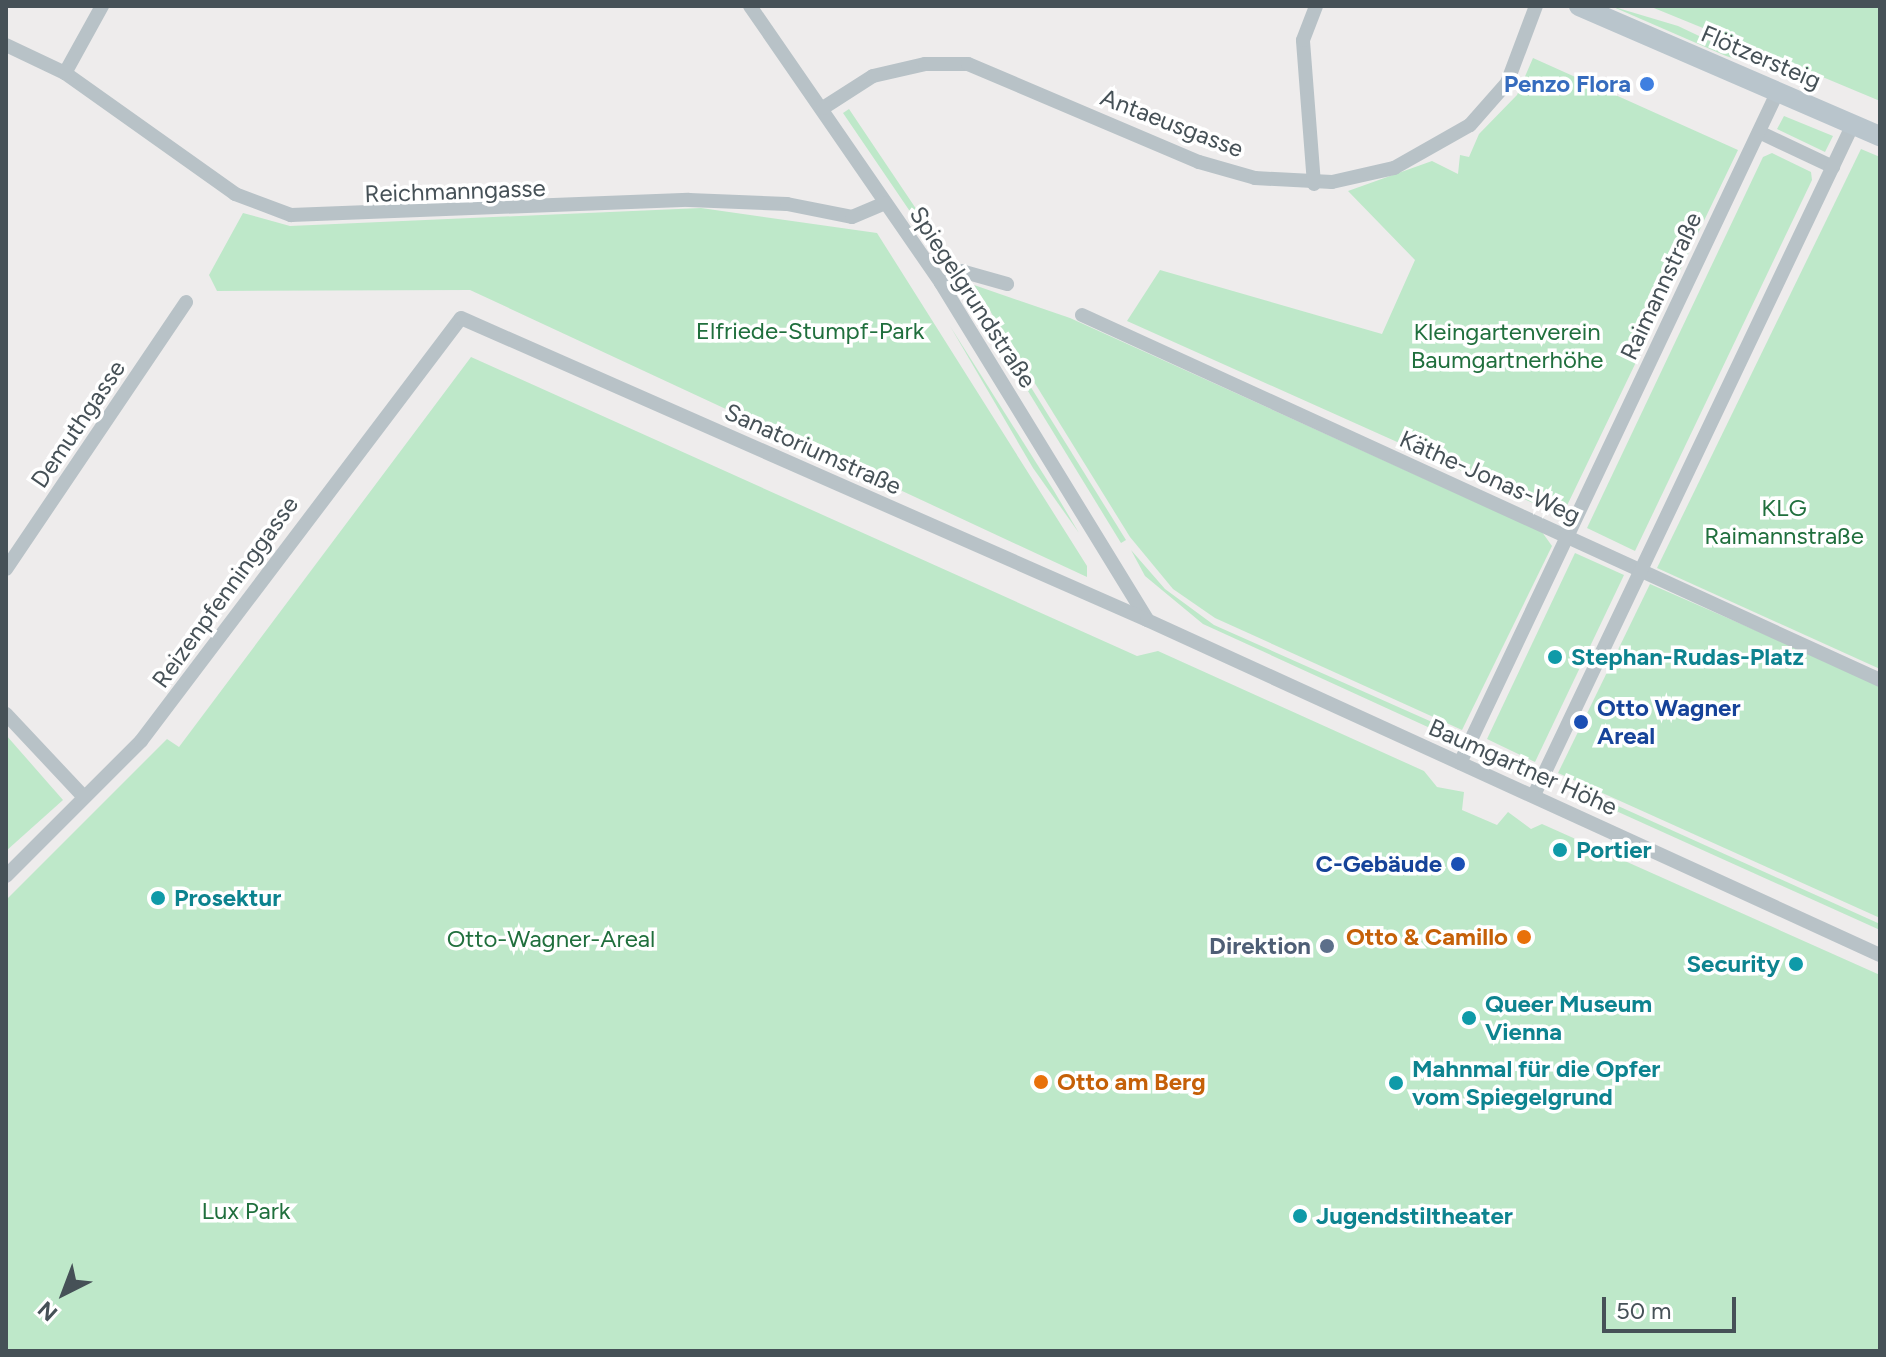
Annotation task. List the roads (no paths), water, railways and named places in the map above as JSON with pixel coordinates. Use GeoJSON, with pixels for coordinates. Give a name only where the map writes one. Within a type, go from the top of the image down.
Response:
{"type":"FeatureCollection","features":[{"type":"Feature","properties":{"kind":"main road","name":"Flötzersteig"},"geometry":{"type":"LineString","coordinates":[[1579,6],[1880,136]]}},
{"type":"Feature","properties":{"kind":"street"},"geometry":{"type":"LineString","coordinates":[[65,73],[102,6]]}},
{"type":"Feature","properties":{"kind":"street","name":"Spiegelgrundstraße"},"geometry":{"type":"LineString","coordinates":[[750,6],[941,283],[1147,620]]}},
{"type":"Feature","properties":{"kind":"street"},"geometry":{"type":"LineString","coordinates":[[1314,184],[1303,40],[1316,6]]}},
{"type":"Feature","properties":{"kind":"street","name":"Antaeusgasse"},"geometry":{"type":"LineString","coordinates":[[823,108],[873,76],[925,64],[968,64],[1199,162],[1314,184],[1394,168],[1470,125],[1507,83],[1536,6]]}},
{"type":"Feature","properties":{"kind":"street","name":"Reichmanngasse"},"geometry":{"type":"LineString","coordinates":[[6,45],[65,73],[196,171],[291,215],[689,200],[787,204],[852,217],[885,203]]}},
{"type":"Feature","properties":{"kind":"street","name":"Raimannstraße"},"geometry":{"type":"LineString","coordinates":[[1460,763],[1778,91]]}},
{"type":"Feature","properties":{"kind":"street"},"geometry":{"type":"LineString","coordinates":[[1534,795],[1853,124]]}},
{"type":"Feature","properties":{"kind":"street"},"geometry":{"type":"LineString","coordinates":[[1759,132],[1833,167]]}},
{"type":"Feature","properties":{"kind":"street"},"geometry":{"type":"LineString","coordinates":[[941,283],[961,271],[1007,284]]}},
{"type":"Feature","properties":{"kind":"street","name":"Demuthgasse"},"geometry":{"type":"LineString","coordinates":[[6,569],[186,302]]}},
{"type":"Feature","properties":{"kind":"street","name":"Käthe-Jonas-Weg"},"geometry":{"type":"LineString","coordinates":[[1082,315],[1880,680]]}},
{"type":"Feature","properties":{"kind":"street","name":"Sanatoriumstraße"},"geometry":{"type":"LineString","coordinates":[[461,318],[1147,620]]}},
{"type":"Feature","properties":{"kind":"street","name":"Reizenpfenninggasse"},"geometry":{"type":"LineString","coordinates":[[6,876],[141,741],[461,318]]}},
{"type":"Feature","properties":{"kind":"street","name":"Baumgartner Höhe"},"geometry":{"type":"LineString","coordinates":[[1147,620],[1880,955]]}},
{"type":"Feature","properties":{"kind":"street"},"geometry":{"type":"LineString","coordinates":[[6,714],[84,797]]}},
{"type":"Feature","properties":{"kind":"place","name":"Penzo Flora"},"geometry":{"type":"Point","coordinates":[1647,84]}},
{"type":"Feature","properties":{"kind":"place","name":"Stephan-Rudas-Platz"},"geometry":{"type":"Point","coordinates":[1555,657]}},
{"type":"Feature","properties":{"kind":"place","name":"Otto Wagner Areal"},"geometry":{"type":"Point","coordinates":[1581,722]}},
{"type":"Feature","properties":{"kind":"place","name":"Portier"},"geometry":{"type":"Point","coordinates":[1560,850]}},
{"type":"Feature","properties":{"kind":"place","name":"C-Gebäude"},"geometry":{"type":"Point","coordinates":[1458,864]}},
{"type":"Feature","properties":{"kind":"place","name":"Prosektur"},"geometry":{"type":"Point","coordinates":[158,898]}},
{"type":"Feature","properties":{"kind":"place","name":"Otto & Camillo"},"geometry":{"type":"Point","coordinates":[1524,937]}},
{"type":"Feature","properties":{"kind":"place","name":"Direktion"},"geometry":{"type":"Point","coordinates":[1327,946]}},
{"type":"Feature","properties":{"kind":"place","name":"Security"},"geometry":{"type":"Point","coordinates":[1796,964]}},
{"type":"Feature","properties":{"kind":"place","name":"Queer Museum Vienna"},"geometry":{"type":"Point","coordinates":[1469,1018]}},
{"type":"Feature","properties":{"kind":"place","name":"Otto am Berg"},"geometry":{"type":"Point","coordinates":[1041,1082]}},
{"type":"Feature","properties":{"kind":"place","name":"Mahnmal für die Opfer vom Spiegelgrund"},"geometry":{"type":"Point","coordinates":[1396,1083]}},
{"type":"Feature","properties":{"kind":"place","name":"Jugendstiltheater"},"geometry":{"type":"Point","coordinates":[1300,1216]}},
{"type":"Feature","properties":{"kind":"park label","name":"Elfriede-Stumpf-Park"},"geometry":{"type":"Point","coordinates":[810,331]}},
{"type":"Feature","properties":{"kind":"park label","name":"Kleingartenverein Baumgartnerhöhe"},"geometry":{"type":"Point","coordinates":[1507,346]}},
{"type":"Feature","properties":{"kind":"park label","name":"KLG Raimannstraße"},"geometry":{"type":"Point","coordinates":[1784,522]}},
{"type":"Feature","properties":{"kind":"park label","name":"Otto-Wagner-Areal"},"geometry":{"type":"Point","coordinates":[551,939]}},
{"type":"Feature","properties":{"kind":"park label","name":"Lux Park"},"geometry":{"type":"Point","coordinates":[246,1211]}}]}
